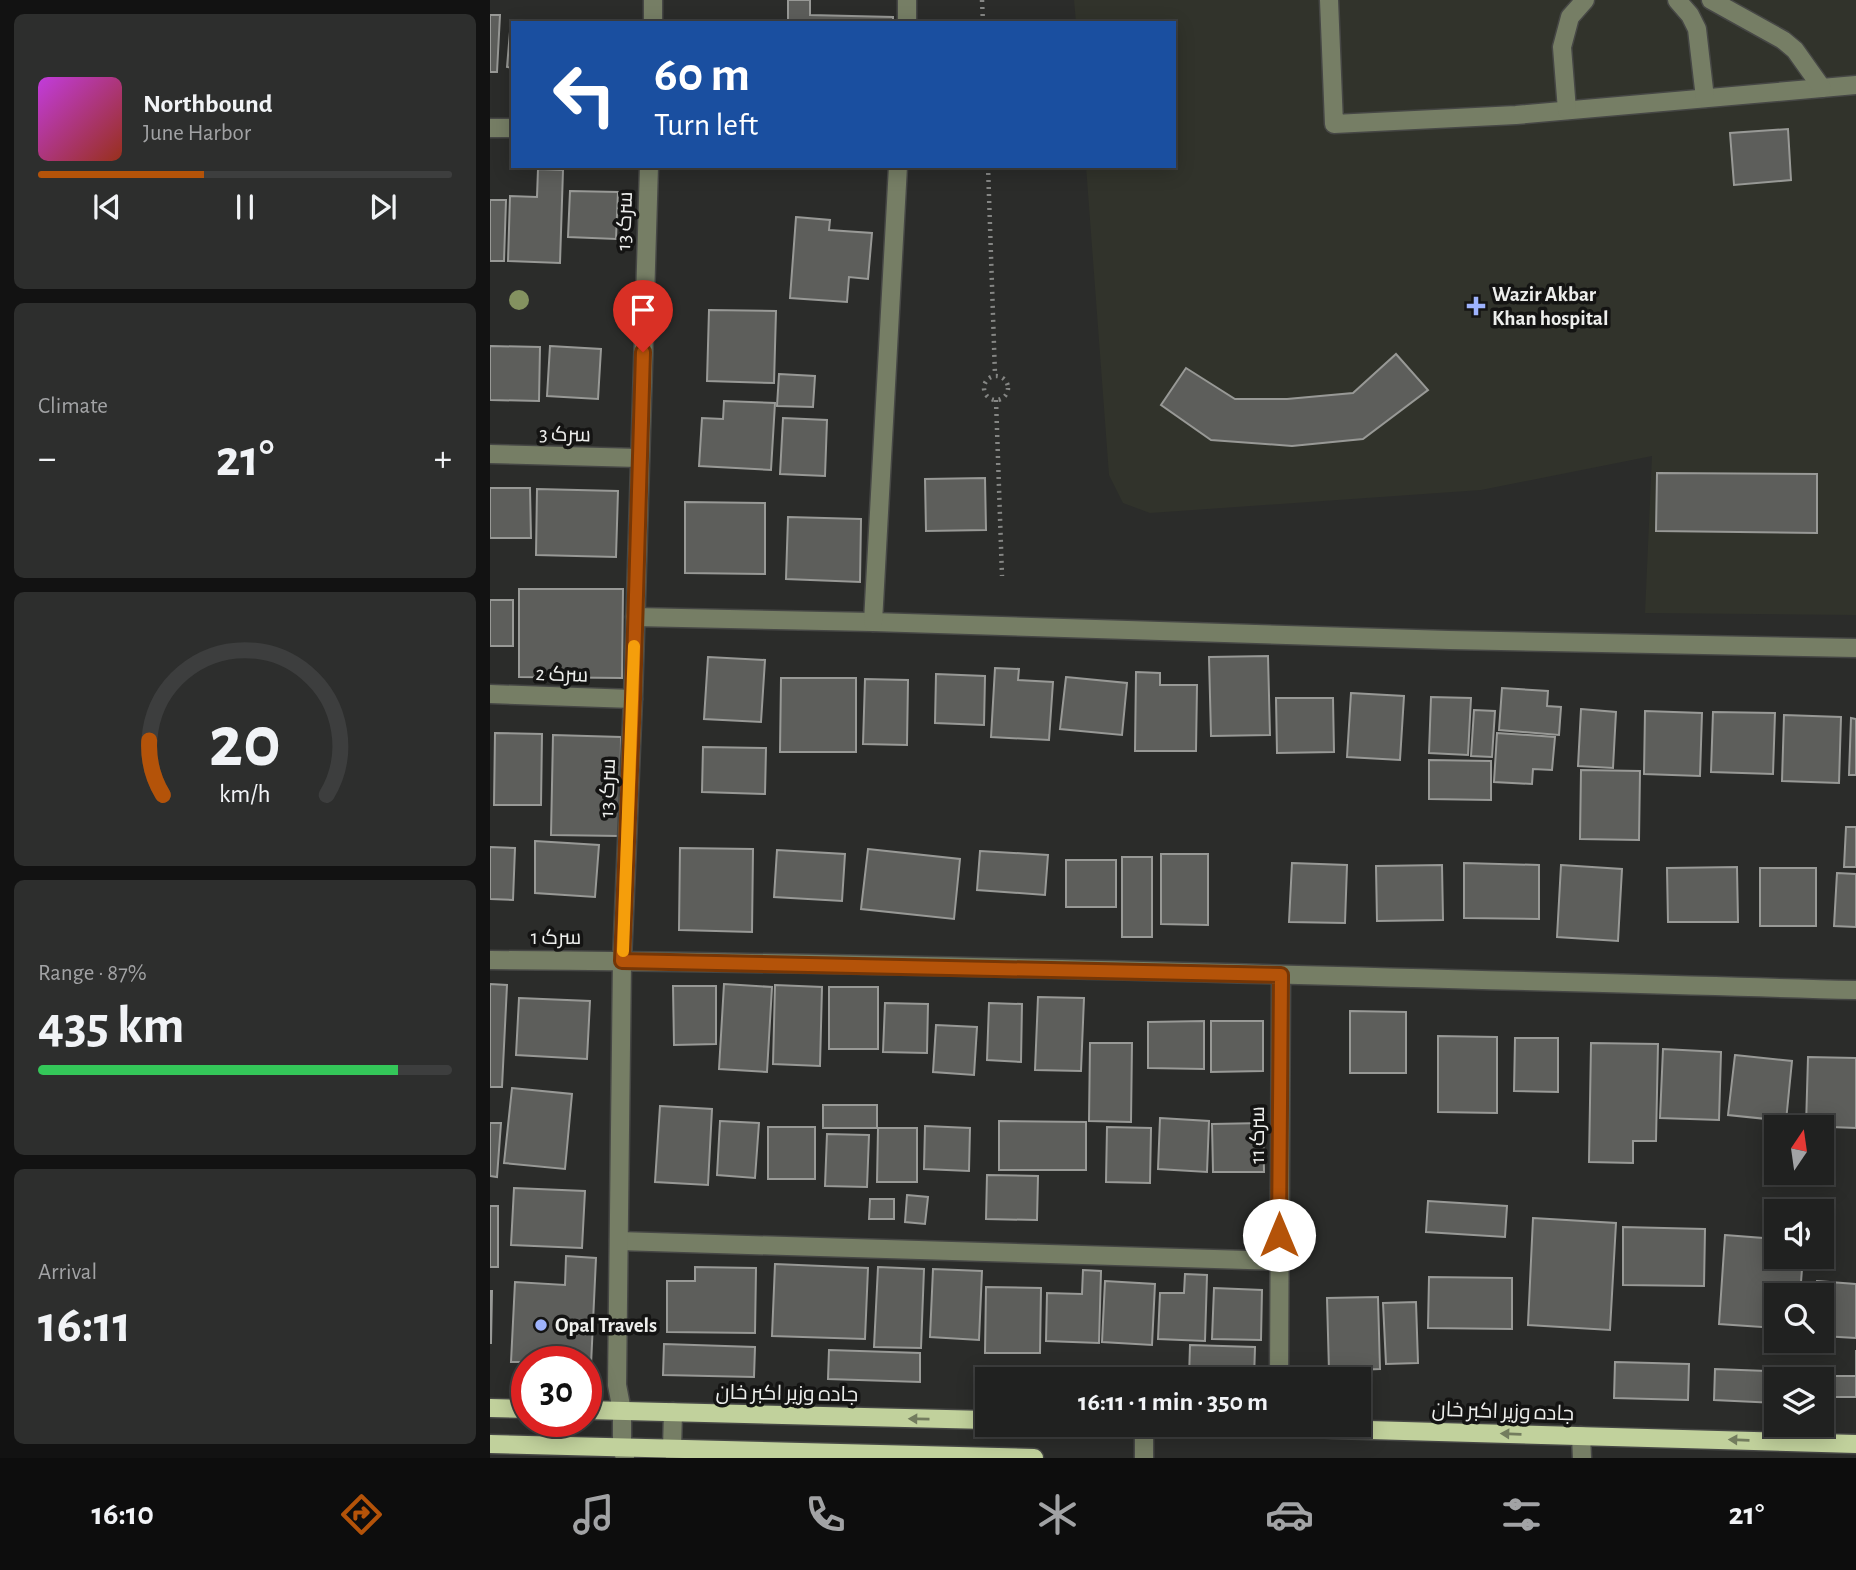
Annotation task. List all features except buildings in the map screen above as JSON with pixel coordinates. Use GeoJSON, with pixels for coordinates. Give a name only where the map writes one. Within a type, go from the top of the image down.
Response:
{"type":"FeatureCollection","features":[{"type":"Feature","properties":{"kind":"main road"},"geometry":{"type":"LineString","coordinates":[[490,1408],[511,1409]]}},
{"type":"Feature","properties":{"kind":"main road","name":"جاده وزیر اکبر خان"},"geometry":{"type":"LineString","coordinates":[[602,1410],[975,1420]]}},
{"type":"Feature","properties":{"kind":"main road","name":"جاده وزیر اکبر خان"},"geometry":{"type":"LineString","coordinates":[[1371,1430],[1856,1444]]}},
{"type":"Feature","properties":{"kind":"main road"},"geometry":{"type":"LineString","coordinates":[[490,1444],[624,1453],[1034,1458]]}},
{"type":"Feature","properties":{"kind":"street"},"geometry":{"type":"LineString","coordinates":[[653,0],[653,21]]}},
{"type":"Feature","properties":{"kind":"street"},"geometry":{"type":"LineString","coordinates":[[906,21],[908,0]]}},
{"type":"Feature","properties":{"kind":"street"},"geometry":{"type":"LineString","coordinates":[[1329,0],[1334,124],[1516,115],[1856,85]]}},
{"type":"Feature","properties":{"kind":"street"},"geometry":{"type":"LineString","coordinates":[[1567,110],[1562,47],[1570,16],[1585,0]]}},
{"type":"Feature","properties":{"kind":"street"},"geometry":{"type":"LineString","coordinates":[[1677,0],[1690,15],[1697,29],[1705,97]]}},
{"type":"Feature","properties":{"kind":"street"},"geometry":{"type":"LineString","coordinates":[[1711,0],[1783,40],[1795,50],[1822,88]]}},
{"type":"Feature","properties":{"kind":"street"},"geometry":{"type":"LineString","coordinates":[[490,128],[511,128]]}},
{"type":"Feature","properties":{"kind":"street","name":"سرک 13"},"geometry":{"type":"LineString","coordinates":[[624,1453],[622,1411],[617,1385],[622,961],[633,699],[649,168]]}},
{"type":"Feature","properties":{"kind":"street"},"geometry":{"type":"LineString","coordinates":[[873,622],[898,168]]}},
{"type":"Feature","properties":{"kind":"street","name":"سرک 3"},"geometry":{"type":"LineString","coordinates":[[490,454],[639,458]]}},
{"type":"Feature","properties":{"kind":"street"},"geometry":{"type":"LineString","coordinates":[[635,617],[1435,640],[1856,648]]}},
{"type":"Feature","properties":{"kind":"street","name":"سرک 2"},"geometry":{"type":"LineString","coordinates":[[490,694],[633,699]]}},
{"type":"Feature","properties":{"kind":"street","name":"سرک 1"},"geometry":{"type":"LineString","coordinates":[[490,960],[1281,975],[1856,990]]}},
{"type":"Feature","properties":{"kind":"street","name":"سرک 11"},"geometry":{"type":"LineString","coordinates":[[1279,1367],[1281,975]]}},
{"type":"Feature","properties":{"kind":"street"},"geometry":{"type":"LineString","coordinates":[[619,1241],[1279,1261]]}},
{"type":"Feature","properties":{"kind":"street"},"geometry":{"type":"LineString","coordinates":[[673,1412],[674,1454]]}},
{"type":"Feature","properties":{"kind":"street"},"geometry":{"type":"LineString","coordinates":[[1581,1436],[1582,1458]]}},
{"type":"Feature","properties":{"kind":"street"},"geometry":{"type":"LineString","coordinates":[[1144,1458],[1145,1437]]}},
{"type":"Feature","properties":{"kind":"path"},"geometry":{"type":"LineString","coordinates":[[982,0],[983,21]]}},
{"type":"Feature","properties":{"kind":"path"},"geometry":{"type":"LineString","coordinates":[[988,168],[995,375]]}},
{"type":"Feature","properties":{"kind":"path"},"geometry":{"type":"LineString","coordinates":[[995,375],[1007,381],[1009,387],[1003,398],[996,400],[985,394],[983,388],[989,377],[995,375]]}},
{"type":"Feature","properties":{"kind":"path"},"geometry":{"type":"LineString","coordinates":[[996,400],[1002,576]]}},
{"type":"Feature","properties":{"kind":"shaded area","name":"Wazir Akbar Khan hospital"},"geometry":{"type":"Polygon","coordinates":[[[1074,0],[1856,0],[1856,615],[1645,613],[1652,456],[1481,490],[1150,513],[1123,503],[1109,475],[1086,168],[1176,168],[1176,21],[1076,21],[1074,0]]]}},
{"type":"Feature","properties":{"kind":"slow traffic"},"geometry":{"type":"LineString","coordinates":[[623,951],[634,646]]}},
{"type":"Feature","properties":{"kind":"place","name":"Wazir Akbar Khan hospital"},"geometry":{"type":"Point","coordinates":[1476,306]}},
{"type":"Feature","properties":{"kind":"place","name":"Opal Travels"},"geometry":{"type":"Point","coordinates":[541,1325]}},
{"type":"Feature","properties":{"kind":"route"},"geometry":{"type":"LineString","coordinates":[[643,352],[622,961],[1281,975],[1279,1235]]}}]}
